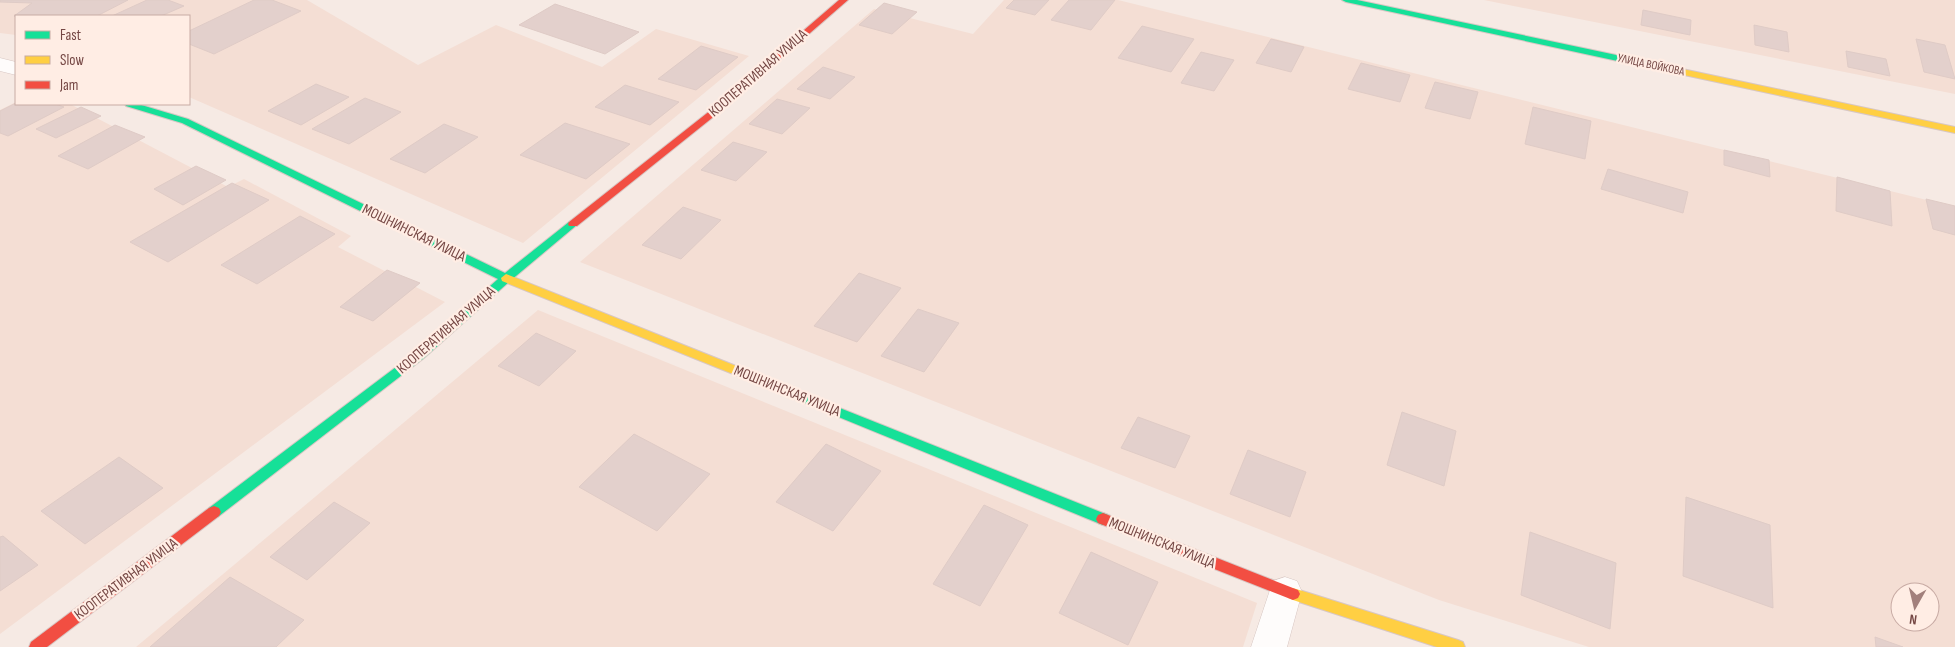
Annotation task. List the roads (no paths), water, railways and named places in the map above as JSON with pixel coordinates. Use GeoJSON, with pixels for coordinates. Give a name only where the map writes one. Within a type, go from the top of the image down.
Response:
{"type":"FeatureCollection","features":[{"type":"Feature","properties":{"kind":"street","name":"КООПЕРАТИВНАЯ УЛИЦА"},"geometry":{"type":"LineString","coordinates":[[36,647],[420,355],[506,278],[714,112],[844,0]]}},
{"type":"Feature","properties":{"kind":"street","name":"УЛИЦА ВОЙКОВА"},"geometry":{"type":"LineString","coordinates":[[1346,0],[1955,130]]}},
{"type":"Feature","properties":{"kind":"street"},"geometry":{"type":"LineString","coordinates":[[0,64],[15,69]]}},
{"type":"Feature","properties":{"kind":"street","name":"МОШНИНСКАЯ УЛИЦА"},"geometry":{"type":"LineString","coordinates":[[132,105],[185,122],[506,278],[1285,592],[1458,647]]}},
{"type":"Feature","properties":{"kind":"street"},"geometry":{"type":"LineString","coordinates":[[1269,647],[1285,592]]}}]}
